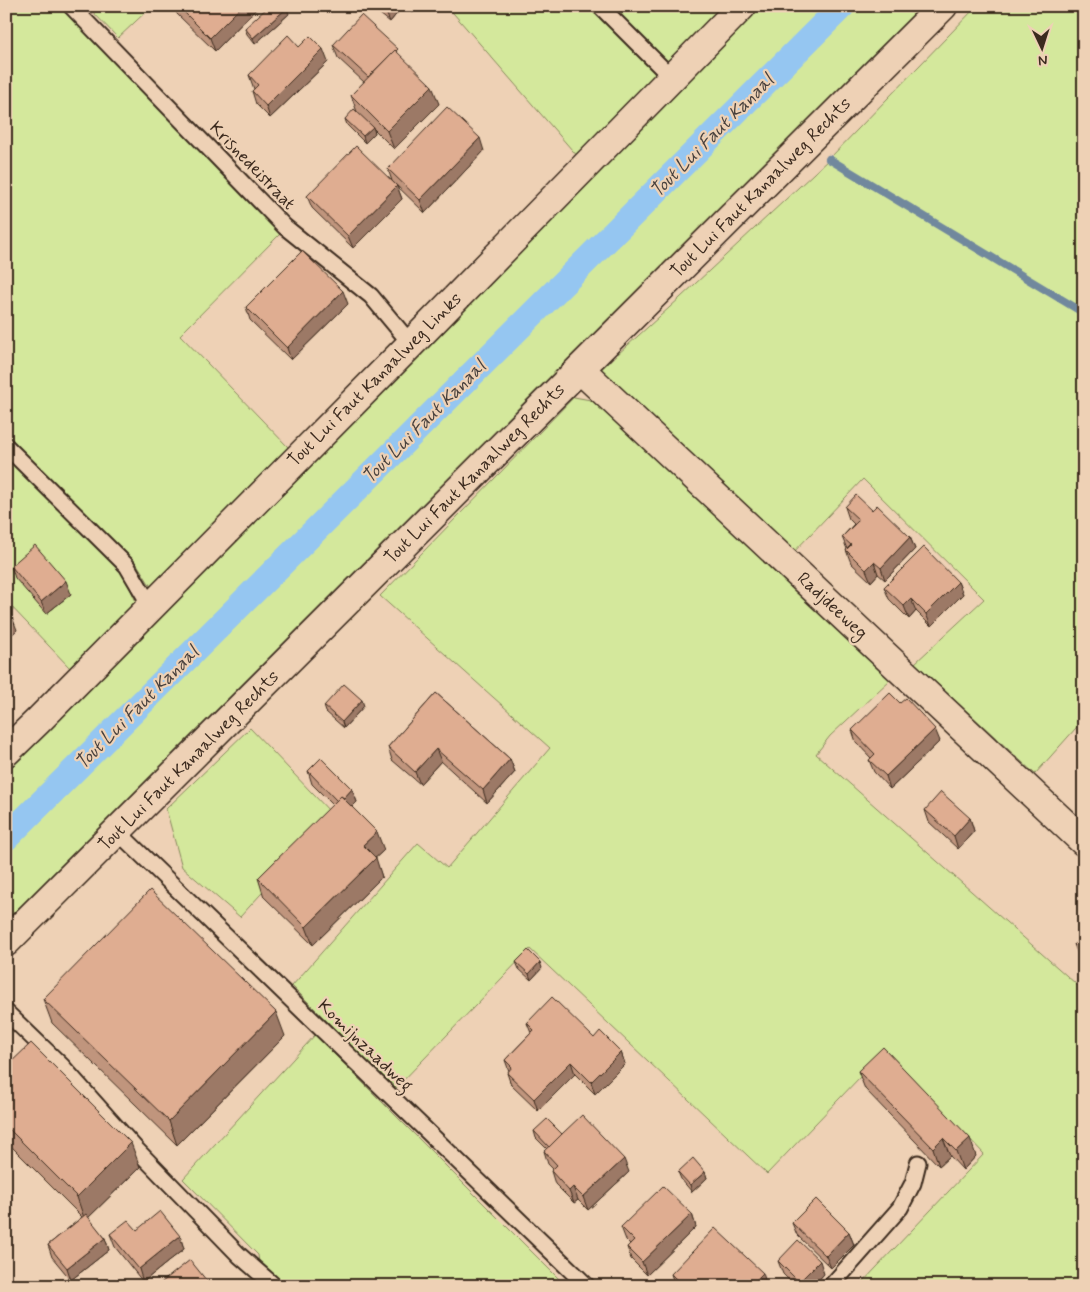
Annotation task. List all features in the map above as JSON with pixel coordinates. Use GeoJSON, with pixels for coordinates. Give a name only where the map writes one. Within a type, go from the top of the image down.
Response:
{"type":"FeatureCollection","features":[{"type":"Feature","properties":{"kind":"street","name":"Tout Lui Faut Kanaalweg Links"},"geometry":{"type":"LineString","coordinates":[[6,752],[411,344],[742,6]]}},
{"type":"Feature","properties":{"kind":"street","name":"Tout Lui Faut Kanaalweg Rechts"},"geometry":{"type":"LineString","coordinates":[[6,942],[943,6]]}},
{"type":"Feature","properties":{"kind":"street","name":"Radjdeeweg"},"geometry":{"type":"LineString","coordinates":[[580,370],[1084,842]]}},
{"type":"Feature","properties":{"kind":"lane","name":"Krisnedeistraat"},"geometry":{"type":"LineString","coordinates":[[71,6],[285,226],[371,296],[411,344]]}},
{"type":"Feature","properties":{"kind":"lane"},"geometry":{"type":"LineString","coordinates":[[600,6],[671,77]]}},
{"type":"Feature","properties":{"kind":"lane"},"geometry":{"type":"LineString","coordinates":[[6,446],[127,566],[151,607]]}},
{"type":"Feature","properties":{"kind":"lane","name":"Komijnzaadweg"},"geometry":{"type":"LineString","coordinates":[[118,832],[587,1286]]}},
{"type":"Feature","properties":{"kind":"lane"},"geometry":{"type":"LineString","coordinates":[[6,1012],[62,1066],[162,1177],[239,1255],[272,1284]]}},
{"type":"Feature","properties":{"kind":"lane"},"geometry":{"type":"LineString","coordinates":[[831,1286],[900,1208],[913,1183],[918,1163]]}},
{"type":"Feature","properties":{"kind":"green space"},"geometry":{"type":"Polygon","coordinates":[[[6,6],[63,6],[282,232],[180,335],[288,447],[153,590],[137,564],[6,434],[6,6]]]}},
{"type":"Feature","properties":{"kind":"green space"},"geometry":{"type":"Polygon","coordinates":[[[87,6],[152,6],[118,38],[87,6]]]}},
{"type":"Feature","properties":{"kind":"green space"},"geometry":{"type":"Polygon","coordinates":[[[447,6],[588,6],[659,76],[579,158],[447,6]]]}},
{"type":"Feature","properties":{"kind":"green space"},"geometry":{"type":"Polygon","coordinates":[[[612,6],[726,6],[670,65],[612,6]]]}},
{"type":"Feature","properties":{"kind":"green space"},"geometry":{"type":"Polygon","coordinates":[[[758,6],[921,6],[6,920],[6,766],[326,448],[758,6]]]}},
{"type":"Feature","properties":{"kind":"green space"},"geometry":{"type":"Polygon","coordinates":[[[977,6],[1084,6],[1084,719],[1035,774],[915,663],[984,599],[863,479],[791,555],[597,373],[829,159],[977,6]]]}},
{"type":"Feature","properties":{"kind":"green space"},"geometry":{"type":"Polygon","coordinates":[[[574,397],[596,401],[891,679],[830,736],[816,754],[1084,991],[1084,1286],[859,1286],[984,1154],[886,1050],[767,1174],[530,949],[395,1089],[292,986],[418,843],[447,868],[550,748],[380,596],[574,397]]]}},
{"type":"Feature","properties":{"kind":"green space"},"geometry":{"type":"Polygon","coordinates":[[[6,456],[124,574],[137,604],[70,668],[6,601],[6,456]]]}},
{"type":"Feature","properties":{"kind":"green space"},"geometry":{"type":"Polygon","coordinates":[[[250,728],[333,815],[240,917],[182,867],[166,809],[250,728]]]}},
{"type":"Feature","properties":{"kind":"green space"},"geometry":{"type":"Polygon","coordinates":[[[315,1035],[566,1286],[262,1286],[258,1255],[183,1179],[315,1035]]]}},
{"type":"Feature","properties":{"kind":"building"},"geometry":{"type":"Polygon","coordinates":[[[178,6],[242,6],[210,38],[178,6]]]}},
{"type":"Feature","properties":{"kind":"building"},"geometry":{"type":"Polygon","coordinates":[[[269,6],[285,6],[287,8],[253,38],[245,28],[269,6]]]}},
{"type":"Feature","properties":{"kind":"building"},"geometry":{"type":"Polygon","coordinates":[[[361,15],[398,49],[368,77],[333,45],[361,15]]]}},
{"type":"Feature","properties":{"kind":"building"},"geometry":{"type":"Polygon","coordinates":[[[288,35],[299,47],[310,36],[323,49],[266,106],[252,91],[258,85],[249,75],[288,35]]]}},
{"type":"Feature","properties":{"kind":"building"},"geometry":{"type":"Polygon","coordinates":[[[395,50],[432,86],[387,131],[351,95],[395,50]]]}},
{"type":"Feature","properties":{"kind":"building"},"geometry":{"type":"Polygon","coordinates":[[[447,107],[480,138],[420,200],[388,169],[447,107]]]}},
{"type":"Feature","properties":{"kind":"building"},"geometry":{"type":"Polygon","coordinates":[[[354,109],[373,127],[363,136],[345,119],[354,109]]]}},
{"type":"Feature","properties":{"kind":"building"},"geometry":{"type":"Polygon","coordinates":[[[356,146],[397,186],[348,236],[307,196],[356,146]]]}},
{"type":"Feature","properties":{"kind":"building"},"geometry":{"type":"Polygon","coordinates":[[[302,251],[343,291],[287,348],[246,307],[302,251]]]}},
{"type":"Feature","properties":{"kind":"building"},"geometry":{"type":"Polygon","coordinates":[[[856,495],[872,510],[877,505],[910,537],[881,568],[874,562],[866,570],[846,550],[851,545],[842,537],[859,520],[845,507],[856,495]]]}},
{"type":"Feature","properties":{"kind":"building"},"geometry":{"type":"Polygon","coordinates":[[[35,545],[66,581],[41,602],[11,566],[35,545]]]}},
{"type":"Feature","properties":{"kind":"building"},"geometry":{"type":"Polygon","coordinates":[[[924,547],[958,582],[926,614],[911,599],[904,606],[884,587],[924,547]]]}},
{"type":"Feature","properties":{"kind":"building"},"geometry":{"type":"Polygon","coordinates":[[[6,611],[12,617],[6,623],[6,611]]]}},
{"type":"Feature","properties":{"kind":"building"},"geometry":{"type":"Polygon","coordinates":[[[344,684],[362,700],[342,722],[324,706],[344,684]]]}},
{"type":"Feature","properties":{"kind":"building"},"geometry":{"type":"Polygon","coordinates":[[[436,693],[510,759],[483,790],[436,749],[415,772],[388,747],[436,693]]]}},
{"type":"Feature","properties":{"kind":"building"},"geometry":{"type":"Polygon","coordinates":[[[890,693],[900,703],[906,698],[935,729],[886,776],[869,760],[875,754],[852,730],[890,693]]]}},
{"type":"Feature","properties":{"kind":"building"},"geometry":{"type":"Polygon","coordinates":[[[321,758],[352,789],[344,798],[341,796],[337,801],[308,771],[321,758]]]}},
{"type":"Feature","properties":{"kind":"building"},"geometry":{"type":"Polygon","coordinates":[[[941,792],[970,818],[954,836],[925,810],[941,792]]]}},
{"type":"Feature","properties":{"kind":"building"},"geometry":{"type":"Polygon","coordinates":[[[341,796],[377,832],[363,845],[376,858],[306,927],[258,878],[341,796]]]}},
{"type":"Feature","properties":{"kind":"building"},"geometry":{"type":"Polygon","coordinates":[[[150,890],[276,1012],[169,1121],[43,999],[150,890]]]}},
{"type":"Feature","properties":{"kind":"building"},"geometry":{"type":"Polygon","coordinates":[[[1084,935],[1084,954],[1074,944],[1084,935]]]}},
{"type":"Feature","properties":{"kind":"building"},"geometry":{"type":"Polygon","coordinates":[[[528,950],[540,962],[529,974],[516,962],[528,950]]]}},
{"type":"Feature","properties":{"kind":"building"},"geometry":{"type":"Polygon","coordinates":[[[552,997],[594,1038],[600,1031],[621,1052],[591,1082],[571,1062],[534,1099],[507,1073],[512,1067],[505,1060],[534,1030],[527,1023],[552,997]]]}},
{"type":"Feature","properties":{"kind":"building"},"geometry":{"type":"Polygon","coordinates":[[[31,1043],[131,1143],[77,1197],[6,1126],[6,1067],[31,1043]]]}},
{"type":"Feature","properties":{"kind":"building"},"geometry":{"type":"Polygon","coordinates":[[[883,1047],[970,1138],[956,1151],[943,1138],[933,1148],[858,1071],[883,1047]]]}},
{"type":"Feature","properties":{"kind":"building"},"geometry":{"type":"Polygon","coordinates":[[[582,1115],[624,1159],[583,1197],[573,1187],[569,1191],[551,1171],[557,1165],[544,1151],[582,1115]]]}},
{"type":"Feature","properties":{"kind":"building"},"geometry":{"type":"Polygon","coordinates":[[[547,1119],[562,1134],[549,1147],[534,1131],[547,1119]]]}},
{"type":"Feature","properties":{"kind":"building"},"geometry":{"type":"Polygon","coordinates":[[[693,1158],[705,1172],[690,1185],[678,1172],[693,1158]]]}},
{"type":"Feature","properties":{"kind":"building"},"geometry":{"type":"Polygon","coordinates":[[[663,1186],[692,1214],[642,1262],[627,1247],[634,1240],[621,1227],[663,1186]]]}},
{"type":"Feature","properties":{"kind":"building"},"geometry":{"type":"Polygon","coordinates":[[[816,1199],[849,1232],[826,1256],[792,1223],[816,1199]]]}},
{"type":"Feature","properties":{"kind":"building"},"geometry":{"type":"Polygon","coordinates":[[[160,1211],[180,1236],[139,1269],[110,1234],[128,1220],[137,1230],[160,1211]]]}},
{"type":"Feature","properties":{"kind":"building"},"geometry":{"type":"Polygon","coordinates":[[[86,1214],[105,1238],[67,1268],[48,1245],[86,1214]]]}},
{"type":"Feature","properties":{"kind":"building"},"geometry":{"type":"Polygon","coordinates":[[[715,1228],[763,1273],[750,1286],[683,1286],[671,1274],[715,1228]]]}},
{"type":"Feature","properties":{"kind":"building"},"geometry":{"type":"Polygon","coordinates":[[[798,1240],[820,1261],[799,1282],[778,1261],[798,1240]]]}},
{"type":"Feature","properties":{"kind":"building"},"geometry":{"type":"Polygon","coordinates":[[[190,1260],[211,1286],[157,1286],[190,1260]]]}},
{"type":"Feature","properties":{"kind":"waterway","name":"Tout Lui Faut Kanaal"},"geometry":{"type":"LineString","coordinates":[[6,838],[842,6]]}},
{"type":"Feature","properties":{"kind":"waterway"},"geometry":{"type":"LineString","coordinates":[[829,159],[1084,313]]}}]}
